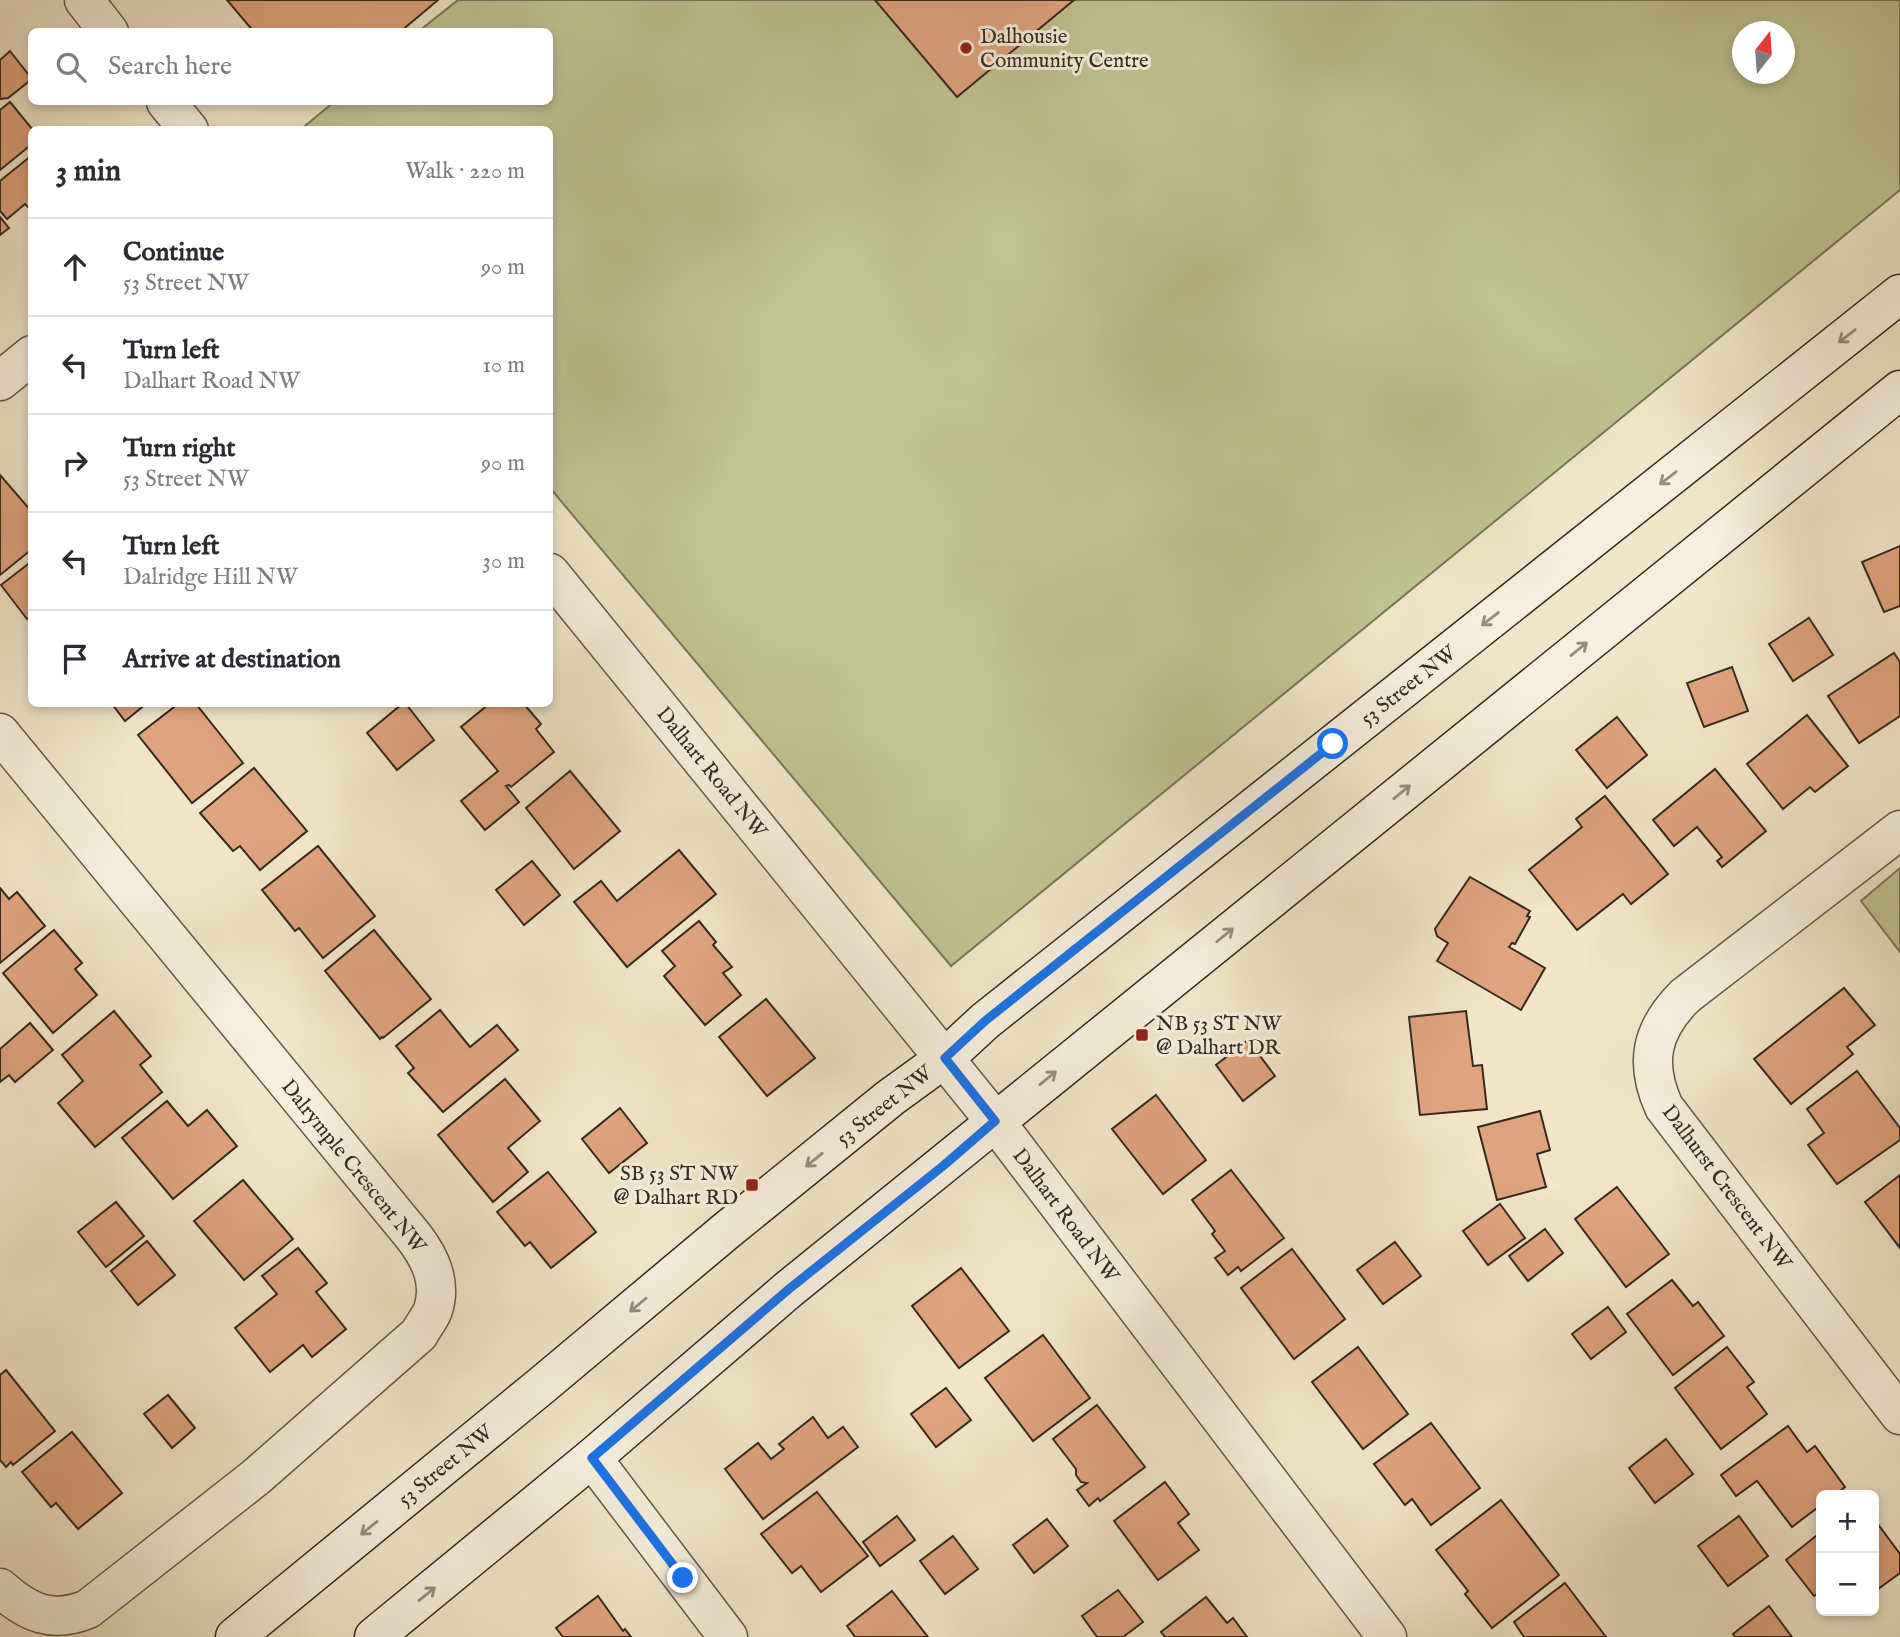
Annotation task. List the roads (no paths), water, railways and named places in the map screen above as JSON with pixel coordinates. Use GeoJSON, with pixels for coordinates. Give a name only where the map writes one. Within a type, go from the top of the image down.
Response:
{"type":"FeatureCollection","features":[{"type":"Feature","properties":{"kind":"main road"},"geometry":{"type":"LineString","coordinates":[[83,0],[106,28]]}},
{"type":"Feature","properties":{"kind":"main road"},"geometry":{"type":"LineString","coordinates":[[168,105],[186,126]]}},
{"type":"Feature","properties":{"kind":"main road","name":"53 Street NW"},"geometry":{"type":"LineString","coordinates":[[236,1637],[726,1231],[890,1098],[945,1058],[995,1012],[1900,294]]}},
{"type":"Feature","properties":{"kind":"main road"},"geometry":{"type":"LineString","coordinates":[[0,381],[28,358]]}},
{"type":"Feature","properties":{"kind":"main road"},"geometry":{"type":"LineString","coordinates":[[374,1637],[592,1458],[789,1289],[1900,390]]}},
{"type":"Feature","properties":{"kind":"main road","name":"Dalhart Road NW"},"geometry":{"type":"LineString","coordinates":[[553,577],[995,1121],[1387,1637]]}},
{"type":"Feature","properties":{"kind":"main road","name":"Dalrymple Crescent NW"},"geometry":{"type":"LineString","coordinates":[[0,733],[414,1237],[426,1253],[437,1282],[433,1310],[419,1334],[256,1477],[88,1609],[69,1617],[44,1615],[17,1604],[0,1588]]}},
{"type":"Feature","properties":{"kind":"main road","name":"Dalhurst Crescent NW"},"geometry":{"type":"LineString","coordinates":[[1900,830],[1685,996],[1661,1024],[1652,1059],[1657,1092],[1664,1107],[1900,1415]]}},
{"type":"Feature","properties":{"kind":"main road"},"geometry":{"type":"LineString","coordinates":[[592,1458],[728,1637]]}},
{"type":"Feature","properties":{"kind":"place","name":"Dalhousie Community Centre"},"geometry":{"type":"Point","coordinates":[966,48]}},
{"type":"Feature","properties":{"kind":"place","name":"NB 53 ST NW @ Dalhart DR"},"geometry":{"type":"Point","coordinates":[1142,1035]}},
{"type":"Feature","properties":{"kind":"place","name":"SB 53 ST NW @ Dalhart RD"},"geometry":{"type":"Point","coordinates":[752,1185]}}]}
